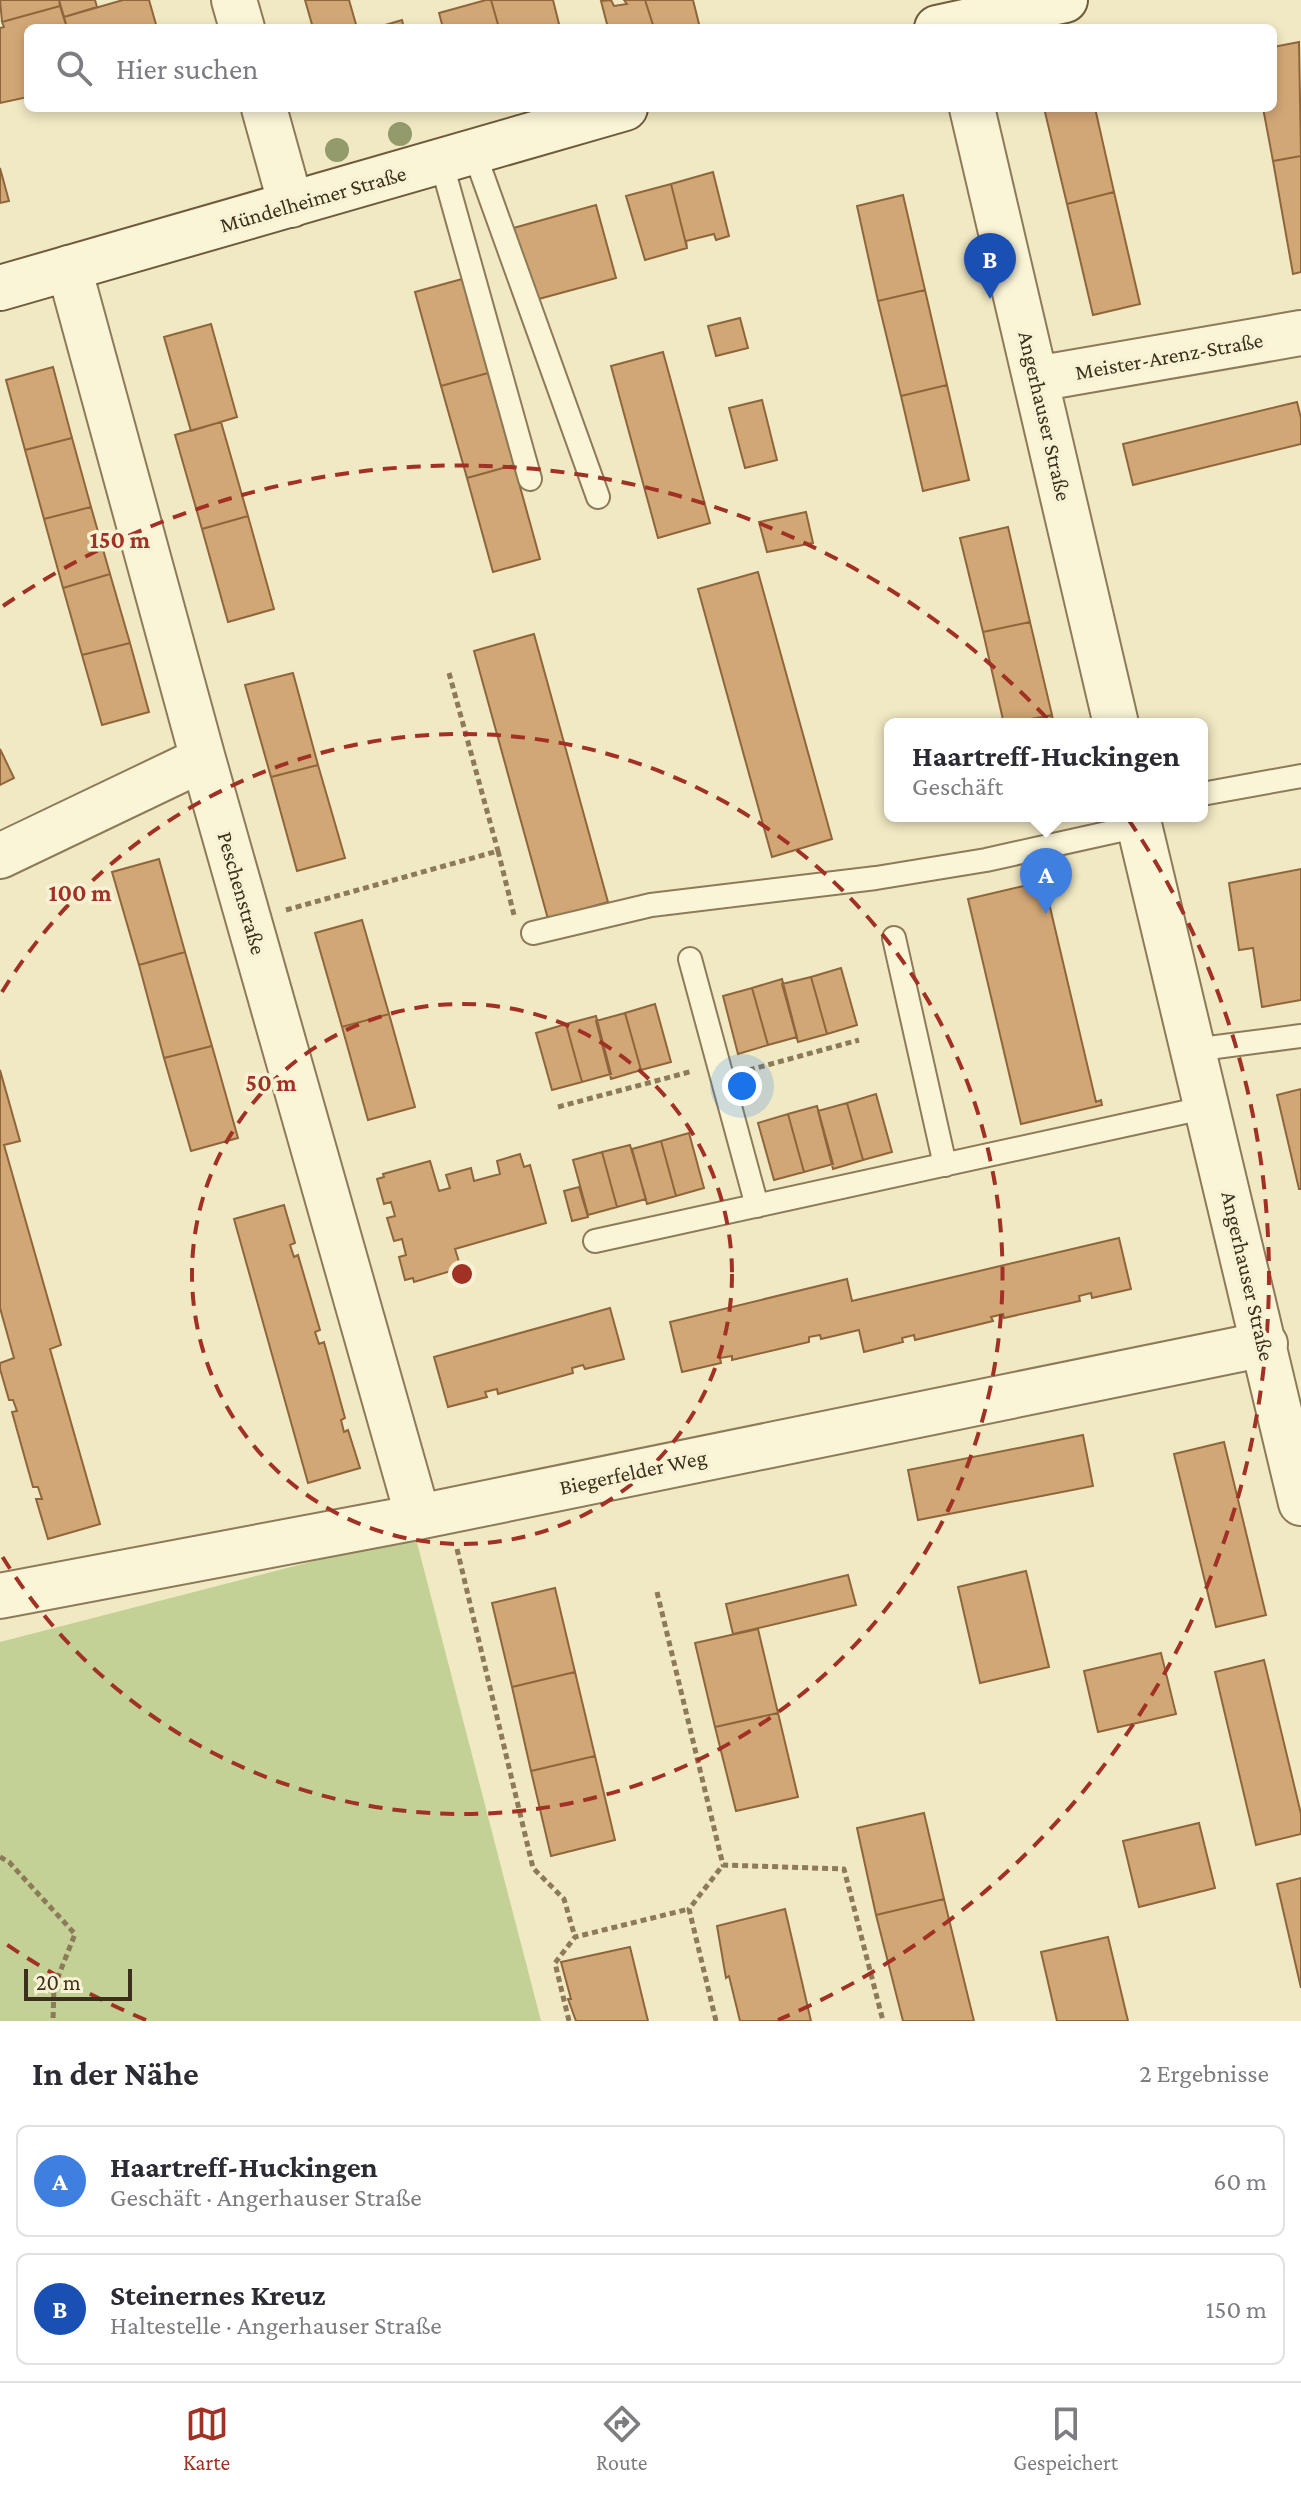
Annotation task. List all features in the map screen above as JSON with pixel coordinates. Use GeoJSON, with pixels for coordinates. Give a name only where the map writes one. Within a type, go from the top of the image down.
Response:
{"type":"FeatureCollection","features":[{"type":"Feature","properties":{"kind":"street"},"geometry":{"type":"LineString","coordinates":[[234,0],[241,24]]}},
{"type":"Feature","properties":{"kind":"street"},"geometry":{"type":"LineString","coordinates":[[955,20],[1065,0]]}},
{"type":"Feature","properties":{"kind":"street"},"geometry":{"type":"LineString","coordinates":[[265,112],[291,205]]}},
{"type":"Feature","properties":{"kind":"street","name":"Mündelheimer Straße"},"geometry":{"type":"LineString","coordinates":[[0,288],[611,112]]}},
{"type":"Feature","properties":{"kind":"street","name":"Angerhauser Straße"},"geometry":{"type":"LineString","coordinates":[[973,112],[1115,718]]}},
{"type":"Feature","properties":{"kind":"street","name":"Peschenstraße"},"geometry":{"type":"LineString","coordinates":[[69,268],[250,920],[433,1514]]}},
{"type":"Feature","properties":{"kind":"street","name":"Meister-Arenz-Straße"},"geometry":{"type":"LineString","coordinates":[[1036,379],[1301,333]]}},
{"type":"Feature","properties":{"kind":"street"},"geometry":{"type":"LineString","coordinates":[[0,856],[203,759]]}},
{"type":"Feature","properties":{"kind":"street","name":"Angerhauser Straße"},"geometry":{"type":"LineString","coordinates":[[1138,822],[1300,1492]]}},
{"type":"Feature","properties":{"kind":"street","name":"Biegerfelder Weg"},"geometry":{"type":"LineString","coordinates":[[0,1596],[433,1514],[1265,1344]]}},
{"type":"Feature","properties":{"kind":"lane"},"geometry":{"type":"LineString","coordinates":[[458,157],[530,479]]}},
{"type":"Feature","properties":{"kind":"lane"},"geometry":{"type":"LineString","coordinates":[[458,157],[598,497]]}},
{"type":"Feature","properties":{"kind":"lane"},"geometry":{"type":"LineString","coordinates":[[1208,793],[1301,776]]}},
{"type":"Feature","properties":{"kind":"lane","name":"Angerhauser Straße"},"geometry":{"type":"LineString","coordinates":[[533,933],[651,905],[876,878],[986,860],[1134,822]]}},
{"type":"Feature","properties":{"kind":"lane"},"geometry":{"type":"LineString","coordinates":[[894,938],[945,1165]]}},
{"type":"Feature","properties":{"kind":"lane"},"geometry":{"type":"LineString","coordinates":[[690,959],[757,1206]]}},
{"type":"Feature","properties":{"kind":"lane"},"geometry":{"type":"LineString","coordinates":[[1193,1050],[1301,1036]]}},
{"type":"Feature","properties":{"kind":"lane"},"geometry":{"type":"LineString","coordinates":[[595,1241],[1208,1107]]}},
{"type":"Feature","properties":{"kind":"path"},"geometry":{"type":"LineString","coordinates":[[449,673],[519,937],[533,933]]}},
{"type":"Feature","properties":{"kind":"path"},"geometry":{"type":"LineString","coordinates":[[250,920],[498,851]]}},
{"type":"Feature","properties":{"kind":"path"},"geometry":{"type":"LineString","coordinates":[[558,1107],[859,1040]]}},
{"type":"Feature","properties":{"kind":"path"},"geometry":{"type":"LineString","coordinates":[[433,1514],[533,1868],[564,1899],[575,1937]]}},
{"type":"Feature","properties":{"kind":"path"},"geometry":{"type":"LineString","coordinates":[[657,1592],[723,1865]]}},
{"type":"Feature","properties":{"kind":"path"},"geometry":{"type":"LineString","coordinates":[[0,1857],[9,1862],[75,1934],[54,1987],[53,2021]]}},
{"type":"Feature","properties":{"kind":"path"},"geometry":{"type":"LineString","coordinates":[[569,2021],[555,1963],[575,1937],[689,1909],[723,1865]]}},
{"type":"Feature","properties":{"kind":"path"},"geometry":{"type":"LineString","coordinates":[[723,1865],[844,1869],[883,2021]]}},
{"type":"Feature","properties":{"kind":"path"},"geometry":{"type":"LineString","coordinates":[[689,1909],[716,2021]]}},
{"type":"Feature","properties":{"kind":"green space"},"geometry":{"type":"Polygon","coordinates":[[[415,1535],[541,2021],[0,2021],[0,1642],[415,1535]]]}},
{"type":"Feature","properties":{"kind":"building"},"geometry":{"type":"Polygon","coordinates":[[[0,0],[59,0],[60,6],[2,22],[0,0]]]}},
{"type":"Feature","properties":{"kind":"building"},"geometry":{"type":"Polygon","coordinates":[[[59,0],[95,0],[97,7],[64,17],[59,0]]]}},
{"type":"Feature","properties":{"kind":"building"},"geometry":{"type":"Polygon","coordinates":[[[123,0],[149,0],[156,24],[66,24],[64,17],[123,0]]]}},
{"type":"Feature","properties":{"kind":"building"},"geometry":{"type":"Polygon","coordinates":[[[305,0],[349,0],[356,24],[312,24],[305,0]]]}},
{"type":"Feature","properties":{"kind":"building"},"geometry":{"type":"Polygon","coordinates":[[[491,0],[498,24],[442,24],[439,13],[491,0]]]}},
{"type":"Feature","properties":{"kind":"building"},"geometry":{"type":"Polygon","coordinates":[[[491,0],[553,0],[559,24],[498,24],[491,0]]]}},
{"type":"Feature","properties":{"kind":"building"},"geometry":{"type":"Polygon","coordinates":[[[611,0],[614,6],[627,4],[624,0],[645,0],[653,24],[607,24],[601,1],[611,0]]]}},
{"type":"Feature","properties":{"kind":"building"},"geometry":{"type":"Polygon","coordinates":[[[645,0],[693,0],[699,24],[653,24],[645,0]]]}},
{"type":"Feature","properties":{"kind":"building"},"geometry":{"type":"Polygon","coordinates":[[[60,6],[66,24],[24,24],[24,98],[0,103],[0,28],[4,27],[2,22],[60,6]]]}},
{"type":"Feature","properties":{"kind":"building"},"geometry":{"type":"Polygon","coordinates":[[[1299,42],[1301,156],[1273,161],[1264,112],[1277,112],[1277,46],[1299,42]]]}},
{"type":"Feature","properties":{"kind":"building"},"geometry":{"type":"Polygon","coordinates":[[[1045,112],[1096,112],[1114,192],[1067,204],[1045,112]]]}},
{"type":"Feature","properties":{"kind":"building"},"geometry":{"type":"Polygon","coordinates":[[[1301,156],[1301,272],[1293,274],[1273,161],[1301,156]]]}},
{"type":"Feature","properties":{"kind":"building"},"geometry":{"type":"Polygon","coordinates":[[[0,168],[9,201],[0,203],[0,168]]]}},
{"type":"Feature","properties":{"kind":"building"},"geometry":{"type":"Polygon","coordinates":[[[713,172],[729,236],[716,240],[714,234],[686,241],[687,248],[671,184],[713,172]]]}},
{"type":"Feature","properties":{"kind":"building"},"geometry":{"type":"Polygon","coordinates":[[[671,184],[687,248],[645,260],[626,196],[671,184]]]}},
{"type":"Feature","properties":{"kind":"building"},"geometry":{"type":"Polygon","coordinates":[[[1114,192],[1140,304],[1093,315],[1067,204],[1114,192]]]}},
{"type":"Feature","properties":{"kind":"building"},"geometry":{"type":"Polygon","coordinates":[[[903,195],[925,290],[878,301],[857,206],[903,195]]]}},
{"type":"Feature","properties":{"kind":"building"},"geometry":{"type":"Polygon","coordinates":[[[596,205],[616,278],[535,300],[510,229],[596,205]]]}},
{"type":"Feature","properties":{"kind":"building"},"geometry":{"type":"Polygon","coordinates":[[[462,279],[488,373],[441,386],[415,292],[462,279]]]}},
{"type":"Feature","properties":{"kind":"building"},"geometry":{"type":"Polygon","coordinates":[[[925,290],[947,385],[901,396],[878,301],[925,290]]]}},
{"type":"Feature","properties":{"kind":"building"},"geometry":{"type":"Polygon","coordinates":[[[740,318],[748,348],[716,356],[708,326],[740,318]]]}},
{"type":"Feature","properties":{"kind":"building"},"geometry":{"type":"Polygon","coordinates":[[[211,324],[237,417],[191,431],[164,337],[211,324]]]}},
{"type":"Feature","properties":{"kind":"building"},"geometry":{"type":"Polygon","coordinates":[[[663,352],[710,523],[658,538],[611,366],[663,352]]]}},
{"type":"Feature","properties":{"kind":"building"},"geometry":{"type":"Polygon","coordinates":[[[53,367],[72,438],[25,450],[6,380],[53,367]]]}},
{"type":"Feature","properties":{"kind":"building"},"geometry":{"type":"Polygon","coordinates":[[[488,373],[514,465],[467,478],[441,386],[488,373]]]}},
{"type":"Feature","properties":{"kind":"building"},"geometry":{"type":"Polygon","coordinates":[[[947,385],[969,480],[923,491],[901,396],[947,385]]]}},
{"type":"Feature","properties":{"kind":"building"},"geometry":{"type":"Polygon","coordinates":[[[762,400],[777,460],[745,468],[729,408],[762,400]]]}},
{"type":"Feature","properties":{"kind":"building"},"geometry":{"type":"Polygon","coordinates":[[[1297,402],[1301,418],[1301,444],[1133,485],[1123,444],[1297,402]]]}},
{"type":"Feature","properties":{"kind":"building"},"geometry":{"type":"Polygon","coordinates":[[[221,422],[248,516],[202,529],[175,435],[221,422]]]}},
{"type":"Feature","properties":{"kind":"building"},"geometry":{"type":"Polygon","coordinates":[[[72,438],[91,507],[44,519],[25,450],[72,438]]]}},
{"type":"Feature","properties":{"kind":"building"},"geometry":{"type":"Polygon","coordinates":[[[514,465],[540,559],[493,572],[467,478],[514,465]]]}},
{"type":"Feature","properties":{"kind":"building"},"geometry":{"type":"Polygon","coordinates":[[[91,507],[110,574],[63,588],[44,519],[91,507]]]}},
{"type":"Feature","properties":{"kind":"building"},"geometry":{"type":"Polygon","coordinates":[[[806,512],[813,543],[767,552],[759,522],[806,512]]]}},
{"type":"Feature","properties":{"kind":"building"},"geometry":{"type":"Polygon","coordinates":[[[248,516],[274,609],[228,622],[202,529],[248,516]]]}},
{"type":"Feature","properties":{"kind":"building"},"geometry":{"type":"Polygon","coordinates":[[[1008,527],[1030,622],[983,632],[960,538],[1008,527]]]}},
{"type":"Feature","properties":{"kind":"building"},"geometry":{"type":"Polygon","coordinates":[[[758,572],[832,839],[772,857],[698,589],[758,572]]]}},
{"type":"Feature","properties":{"kind":"building"},"geometry":{"type":"Polygon","coordinates":[[[110,574],[130,643],[82,655],[63,588],[110,574]]]}},
{"type":"Feature","properties":{"kind":"building"},"geometry":{"type":"Polygon","coordinates":[[[1030,622],[1052,715],[1003,718],[983,632],[1030,622]]]}},
{"type":"Feature","properties":{"kind":"building"},"geometry":{"type":"Polygon","coordinates":[[[534,634],[608,902],[548,919],[474,651],[534,634]]]}},
{"type":"Feature","properties":{"kind":"building"},"geometry":{"type":"Polygon","coordinates":[[[130,643],[149,712],[102,725],[82,655],[130,643]]]}},
{"type":"Feature","properties":{"kind":"building"},"geometry":{"type":"Polygon","coordinates":[[[293,673],[318,765],[271,777],[245,685],[293,673]]]}},
{"type":"Feature","properties":{"kind":"building"},"geometry":{"type":"Polygon","coordinates":[[[0,749],[14,778],[0,785],[0,749]]]}},
{"type":"Feature","properties":{"kind":"building"},"geometry":{"type":"Polygon","coordinates":[[[318,765],[345,858],[297,871],[271,777],[318,765]]]}},
{"type":"Feature","properties":{"kind":"building"},"geometry":{"type":"Polygon","coordinates":[[[159,859],[185,952],[139,965],[112,872],[159,859]]]}},
{"type":"Feature","properties":{"kind":"building"},"geometry":{"type":"Polygon","coordinates":[[[1301,869],[1301,1000],[1262,1007],[1253,948],[1239,950],[1229,883],[1301,869]]]}},
{"type":"Feature","properties":{"kind":"building"},"geometry":{"type":"Polygon","coordinates":[[[1049,880],[1050,884],[1045,886],[1096,1102],[1101,1100],[1102,1105],[1021,1124],[968,899],[1049,880]]]}},
{"type":"Feature","properties":{"kind":"building"},"geometry":{"type":"Polygon","coordinates":[[[362,920],[389,1014],[342,1027],[315,933],[362,920]]]}},
{"type":"Feature","properties":{"kind":"building"},"geometry":{"type":"Polygon","coordinates":[[[185,952],[212,1046],[164,1058],[139,965],[185,952]]]}},
{"type":"Feature","properties":{"kind":"building"},"geometry":{"type":"Polygon","coordinates":[[[841,968],[857,1025],[827,1034],[811,977],[841,968]]]}},
{"type":"Feature","properties":{"kind":"building"},"geometry":{"type":"Polygon","coordinates":[[[811,977],[827,1034],[798,1042],[782,984],[811,977]]]}},
{"type":"Feature","properties":{"kind":"building"},"geometry":{"type":"Polygon","coordinates":[[[782,979],[797,1037],[768,1045],[752,988],[782,979]]]}},
{"type":"Feature","properties":{"kind":"building"},"geometry":{"type":"Polygon","coordinates":[[[752,988],[768,1045],[738,1054],[723,996],[752,988]]]}},
{"type":"Feature","properties":{"kind":"building"},"geometry":{"type":"Polygon","coordinates":[[[655,1004],[671,1062],[641,1070],[625,1013],[655,1004]]]}},
{"type":"Feature","properties":{"kind":"building"},"geometry":{"type":"Polygon","coordinates":[[[625,1013],[641,1070],[611,1079],[596,1021],[625,1013]]]}},
{"type":"Feature","properties":{"kind":"building"},"geometry":{"type":"Polygon","coordinates":[[[389,1014],[415,1107],[368,1120],[342,1027],[389,1014]]]}},
{"type":"Feature","properties":{"kind":"building"},"geometry":{"type":"Polygon","coordinates":[[[596,1016],[611,1074],[582,1082],[566,1024],[596,1016]]]}},
{"type":"Feature","properties":{"kind":"building"},"geometry":{"type":"Polygon","coordinates":[[[566,1024],[582,1082],[552,1090],[536,1033],[566,1024]]]}},
{"type":"Feature","properties":{"kind":"building"},"geometry":{"type":"Polygon","coordinates":[[[212,1046],[238,1138],[191,1151],[164,1058],[212,1046]]]}},
{"type":"Feature","properties":{"kind":"building"},"geometry":{"type":"Polygon","coordinates":[[[0,1070],[20,1141],[4,1145],[61,1345],[50,1349],[100,1524],[48,1539],[36,1499],[42,1499],[38,1487],[33,1487],[12,1412],[17,1411],[13,1400],[9,1400],[0,1369],[0,1363],[14,1358],[0,1308],[0,1070]]]}},
{"type":"Feature","properties":{"kind":"building"},"geometry":{"type":"Polygon","coordinates":[[[1301,1089],[1301,1189],[1299,1189],[1277,1095],[1301,1089]]]}},
{"type":"Feature","properties":{"kind":"building"},"geometry":{"type":"Polygon","coordinates":[[[876,1094],[892,1152],[863,1160],[847,1103],[876,1094]]]}},
{"type":"Feature","properties":{"kind":"building"},"geometry":{"type":"Polygon","coordinates":[[[847,1103],[863,1160],[833,1169],[818,1111],[847,1103]]]}},
{"type":"Feature","properties":{"kind":"building"},"geometry":{"type":"Polygon","coordinates":[[[817,1106],[833,1164],[804,1172],[788,1114],[817,1106]]]}},
{"type":"Feature","properties":{"kind":"building"},"geometry":{"type":"Polygon","coordinates":[[[788,1114],[804,1172],[774,1180],[758,1123],[788,1114]]]}},
{"type":"Feature","properties":{"kind":"building"},"geometry":{"type":"Polygon","coordinates":[[[689,1133],[704,1188],[676,1196],[661,1141],[689,1133]]]}},
{"type":"Feature","properties":{"kind":"building"},"geometry":{"type":"Polygon","coordinates":[[[661,1141],[676,1196],[647,1204],[632,1149],[661,1141]]]}},
{"type":"Feature","properties":{"kind":"building"},"geometry":{"type":"Polygon","coordinates":[[[630,1145],[646,1199],[617,1207],[602,1152],[630,1145]]]}},
{"type":"Feature","properties":{"kind":"building"},"geometry":{"type":"Polygon","coordinates":[[[602,1152],[617,1207],[588,1215],[573,1160],[602,1152]]]}},
{"type":"Feature","properties":{"kind":"building"},"geometry":{"type":"Polygon","coordinates":[[[520,1154],[524,1167],[530,1165],[546,1223],[455,1249],[461,1268],[414,1282],[413,1278],[405,1280],[399,1257],[406,1255],[402,1239],[394,1241],[387,1218],[395,1216],[391,1202],[384,1204],[377,1179],[384,1177],[383,1174],[430,1161],[439,1191],[450,1188],[446,1175],[471,1168],[474,1181],[500,1174],[497,1161],[520,1154]]]}},
{"type":"Feature","properties":{"kind":"building"},"geometry":{"type":"Polygon","coordinates":[[[579,1187],[588,1217],[572,1221],[564,1191],[579,1187]]]}},
{"type":"Feature","properties":{"kind":"building"},"geometry":{"type":"Polygon","coordinates":[[[284,1205],[295,1243],[290,1245],[294,1257],[298,1255],[320,1330],[315,1332],[319,1344],[324,1342],[345,1418],[341,1420],[344,1432],[348,1430],[360,1468],[308,1483],[234,1219],[284,1205]]]}},
{"type":"Feature","properties":{"kind":"building"},"geometry":{"type":"Polygon","coordinates":[[[1119,1238],[1131,1289],[1092,1298],[1091,1293],[1079,1296],[1080,1301],[1004,1318],[1003,1314],[991,1317],[993,1321],[915,1340],[914,1335],[902,1338],[903,1342],[864,1352],[859,1330],[821,1339],[820,1335],[809,1337],[809,1342],[732,1360],[732,1356],[720,1358],[721,1363],[682,1372],[670,1322],[847,1279],[852,1301],[1119,1238]]]}},
{"type":"Feature","properties":{"kind":"building"},"geometry":{"type":"Polygon","coordinates":[[[610,1308],[624,1359],[585,1369],[583,1365],[572,1368],[573,1373],[498,1394],[497,1389],[485,1392],[487,1397],[448,1407],[434,1357],[610,1308]]]}},
{"type":"Feature","properties":{"kind":"building"},"geometry":{"type":"Polygon","coordinates":[[[1083,1435],[1093,1486],[918,1520],[908,1470],[1083,1435]]]}},
{"type":"Feature","properties":{"kind":"building"},"geometry":{"type":"Polygon","coordinates":[[[1224,1442],[1266,1615],[1216,1627],[1174,1454],[1224,1442]]]}},
{"type":"Feature","properties":{"kind":"building"},"geometry":{"type":"Polygon","coordinates":[[[1026,1571],[1049,1667],[980,1683],[958,1587],[1026,1571]]]}},
{"type":"Feature","properties":{"kind":"building"},"geometry":{"type":"Polygon","coordinates":[[[848,1575],[856,1605],[733,1634],[726,1604],[848,1575]]]}},
{"type":"Feature","properties":{"kind":"building"},"geometry":{"type":"Polygon","coordinates":[[[555,1588],[575,1672],[512,1687],[492,1603],[555,1588]]]}},
{"type":"Feature","properties":{"kind":"building"},"geometry":{"type":"Polygon","coordinates":[[[758,1629],[778,1713],[715,1727],[695,1643],[758,1629]]]}},
{"type":"Feature","properties":{"kind":"building"},"geometry":{"type":"Polygon","coordinates":[[[1161,1653],[1176,1714],[1098,1732],[1084,1671],[1161,1653]]]}},
{"type":"Feature","properties":{"kind":"building"},"geometry":{"type":"Polygon","coordinates":[[[1264,1660],[1301,1814],[1301,1834],[1256,1845],[1215,1672],[1264,1660]]]}},
{"type":"Feature","properties":{"kind":"building"},"geometry":{"type":"Polygon","coordinates":[[[575,1672],[595,1756],[531,1771],[512,1687],[575,1672]]]}},
{"type":"Feature","properties":{"kind":"building"},"geometry":{"type":"Polygon","coordinates":[[[778,1713],[798,1797],[736,1811],[715,1727],[778,1713]]]}},
{"type":"Feature","properties":{"kind":"building"},"geometry":{"type":"Polygon","coordinates":[[[595,1756],[615,1840],[551,1856],[531,1771],[595,1756]]]}},
{"type":"Feature","properties":{"kind":"building"},"geometry":{"type":"Polygon","coordinates":[[[924,1813],[944,1899],[876,1915],[857,1828],[924,1813]]]}},
{"type":"Feature","properties":{"kind":"building"},"geometry":{"type":"Polygon","coordinates":[[[1199,1823],[1215,1888],[1139,1907],[1123,1841],[1199,1823]]]}},
{"type":"Feature","properties":{"kind":"building"},"geometry":{"type":"Polygon","coordinates":[[[1301,1878],[1301,1988],[1277,1884],[1301,1878]]]}},
{"type":"Feature","properties":{"kind":"building"},"geometry":{"type":"Polygon","coordinates":[[[944,1899],[974,2021],[903,2021],[876,1915],[944,1899]]]}},
{"type":"Feature","properties":{"kind":"building"},"geometry":{"type":"Polygon","coordinates":[[[785,1909],[811,2021],[740,2021],[729,1976],[726,1978],[717,1926],[785,1909]]]}},
{"type":"Feature","properties":{"kind":"building"},"geometry":{"type":"Polygon","coordinates":[[[1108,1937],[1128,2021],[1057,2021],[1041,1952],[1108,1937]]]}},
{"type":"Feature","properties":{"kind":"building"},"geometry":{"type":"Polygon","coordinates":[[[630,1947],[648,2021],[576,2021],[561,1962],[630,1947]]]}},
{"type":"Feature","properties":{"kind":"place","name":"Steinernes Kreuz"},"geometry":{"type":"Point","coordinates":[990,299]}},
{"type":"Feature","properties":{"kind":"place","name":"Haartreff-Huckingen"},"geometry":{"type":"Point","coordinates":[1046,914]}}]}
